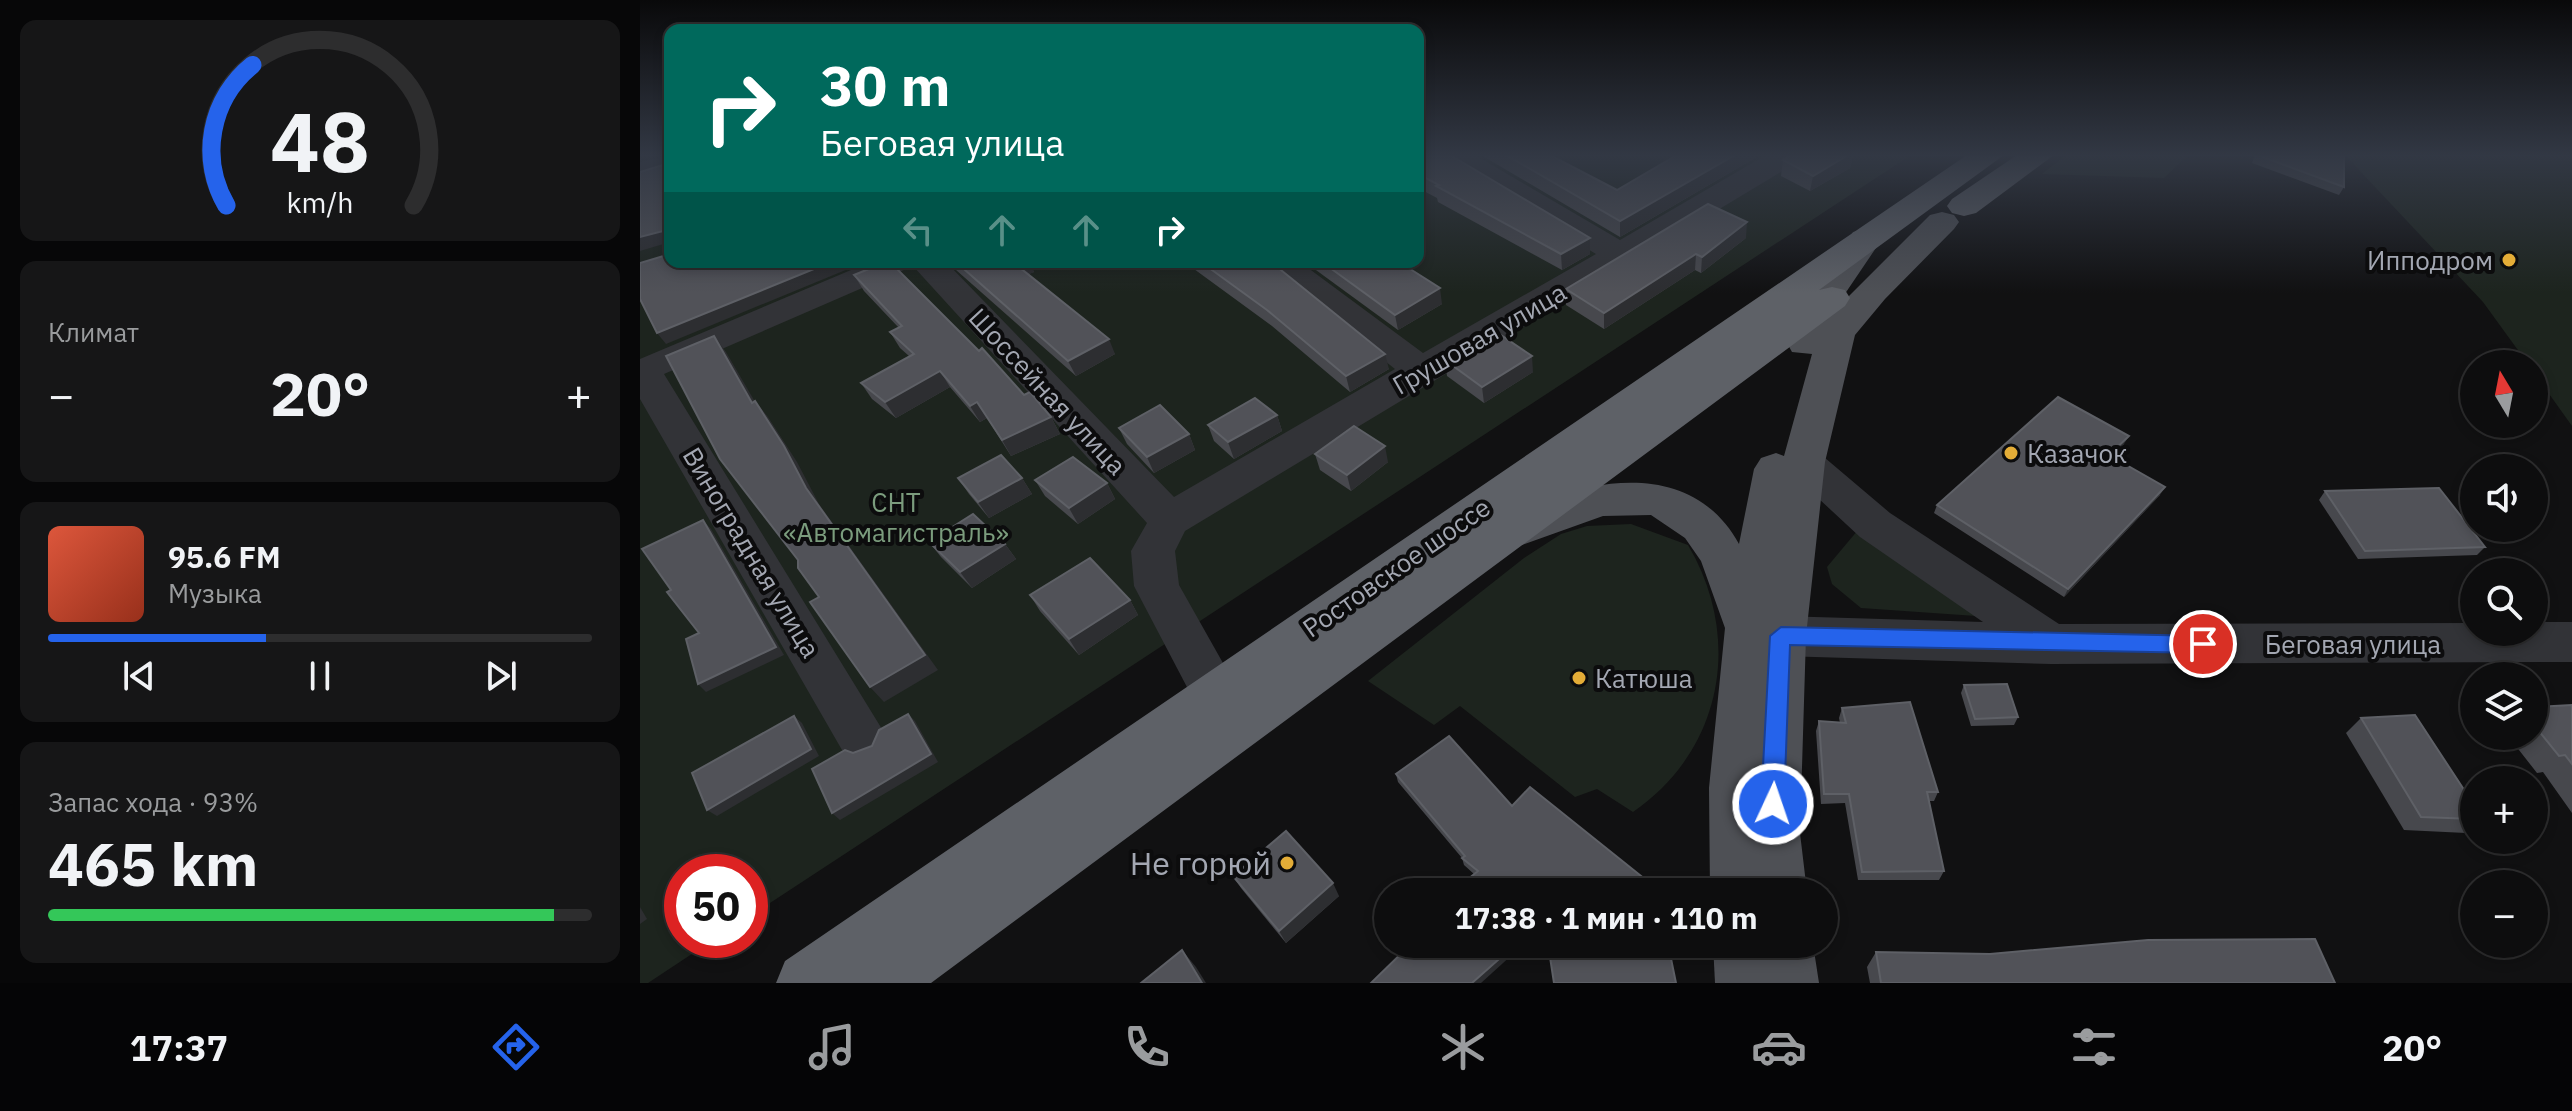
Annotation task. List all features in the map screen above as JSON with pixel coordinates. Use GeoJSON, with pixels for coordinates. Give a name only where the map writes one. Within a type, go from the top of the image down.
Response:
{"type":"FeatureCollection","features":[{"type":"Feature","properties":{"kind":"highway","name":"Ростовское шоссе"},"geometry":{"type":"LineString","coordinates":[[807,983],[1921,201]]}},
{"type":"Feature","properties":{"kind":"highway","name":"Ростовское шоссе"},"geometry":{"type":"LineString","coordinates":[[879,983],[1487,544],[1972,201]]}},
{"type":"Feature","properties":{"kind":"main road"},"geometry":{"type":"LineString","coordinates":[[1738,878],[1733,828],[1765,634],[1837,332],[1854,310],[1942,222]]}},
{"type":"Feature","properties":{"kind":"main road"},"geometry":{"type":"LineString","coordinates":[[1777,878],[1759,553],[1786,418],[1814,312],[1865,239]]}},
{"type":"Feature","properties":{"kind":"main road"},"geometry":{"type":"LineString","coordinates":[[1487,544],[1572,506],[1602,498],[1633,496],[1660,501],[1685,513],[1708,533],[1765,634]]}},
{"type":"Feature","properties":{"kind":"main road"},"geometry":{"type":"LineString","coordinates":[[1744,958],[1746,983]]}},
{"type":"Feature","properties":{"kind":"main road"},"geometry":{"type":"LineString","coordinates":[[1785,958],[1788,983]]}},
{"type":"Feature","properties":{"kind":"street"},"geometry":{"type":"LineString","coordinates":[[1531,201],[1622,255]]}},
{"type":"Feature","properties":{"kind":"street","name":"Грушовая улица"},"geometry":{"type":"LineString","coordinates":[[1170,520],[1712,201]]}},
{"type":"Feature","properties":{"kind":"street"},"geometry":{"type":"LineString","coordinates":[[642,371],[885,268]]}},
{"type":"Feature","properties":{"kind":"street","name":"Шоссейная улица"},"geometry":{"type":"LineString","coordinates":[[933,268],[1170,520]]}},
{"type":"Feature","properties":{"kind":"street"},"geometry":{"type":"LineString","coordinates":[[1286,268],[1422,371]]}},
{"type":"Feature","properties":{"kind":"street","name":"Виноградная улица"},"geometry":{"type":"LineString","coordinates":[[642,371],[860,734]]}},
{"type":"Feature","properties":{"kind":"street"},"geometry":{"type":"LineString","coordinates":[[1804,462],[1875,525],[2051,644]]}},
{"type":"Feature","properties":{"kind":"street"},"geometry":{"type":"LineString","coordinates":[[1170,520],[1153,551],[1157,586],[1216,695]]}},
{"type":"Feature","properties":{"kind":"street","name":"Беговая улица"},"geometry":{"type":"LineString","coordinates":[[1765,634],[2051,644],[2572,642]]}},
{"type":"Feature","properties":{"kind":"green space","name":"СНТ «Автомагистраль»"},"geometry":{"type":"Polygon","coordinates":[[[640,201],[664,201],[664,268],[1424,268],[1424,201],[1841,201],[768,904],[768,854],[664,854],[664,958],[686,958],[648,983],[640,983],[640,201]]]}},
{"type":"Feature","properties":{"kind":"green space","name":"Ипподром"},"geometry":{"type":"Polygon","coordinates":[[[2388,201],[2572,201],[2572,426],[2548,393],[2548,350],[2518,350],[2483,302],[2388,201]]]}},
{"type":"Feature","properties":{"kind":"green space"},"geometry":{"type":"Polygon","coordinates":[[[1631,524],[1688,545],[1705,581],[1715,617],[1718,654],[1715,690],[1704,725],[1687,757],[1663,787],[1633,812],[1597,789],[1575,797],[1460,706],[1434,725],[1368,681],[1524,558],[1561,534],[1587,526],[1631,524]]]}},
{"type":"Feature","properties":{"kind":"green space"},"geometry":{"type":"Polygon","coordinates":[[[1858,530],[1976,616],[1861,608],[1832,584],[1827,567],[1858,530]]]}},
{"type":"Feature","properties":{"kind":"building"},"geometry":{"type":"Polygon","coordinates":[[[640,201],[664,201],[664,248],[663,231],[640,237],[640,201]]]}},
{"type":"Feature","properties":{"kind":"building"},"geometry":{"type":"Polygon","coordinates":[[[1463,201],[1527,201],[1590,238],[1561,254],[1463,201]]]}},
{"type":"Feature","properties":{"kind":"building"},"geometry":{"type":"Polygon","coordinates":[[[1585,201],[1655,201],[1620,221],[1585,201]]]}},
{"type":"Feature","properties":{"kind":"building"},"geometry":{"type":"Polygon","coordinates":[[[1708,204],[1747,222],[1702,257],[1696,254],[1604,313],[1566,289],[1708,204]]]}},
{"type":"Feature","properties":{"kind":"building"},"geometry":{"type":"Polygon","coordinates":[[[664,256],[664,268],[816,268],[657,333],[640,299],[640,263],[664,256]]]}},
{"type":"Feature","properties":{"kind":"building"},"geometry":{"type":"Polygon","coordinates":[[[871,268],[896,268],[979,351],[982,348],[1024,395],[1030,392],[1051,417],[1002,440],[977,402],[970,406],[940,371],[885,402],[861,383],[914,354],[890,332],[902,326],[854,275],[871,268]]]}},
{"type":"Feature","properties":{"kind":"building"},"geometry":{"type":"Polygon","coordinates":[[[963,268],[1020,268],[1109,339],[1068,361],[963,268]]]}},
{"type":"Feature","properties":{"kind":"building"},"geometry":{"type":"Polygon","coordinates":[[[1209,268],[1278,268],[1385,354],[1346,376],[1267,310],[1209,268]]]}},
{"type":"Feature","properties":{"kind":"building"},"geometry":{"type":"Polygon","coordinates":[[[1330,268],[1408,268],[1440,288],[1395,315],[1330,268]]]}},
{"type":"Feature","properties":{"kind":"building"},"geometry":{"type":"Polygon","coordinates":[[[1495,331],[1532,356],[1482,387],[1445,360],[1495,331]]]}},
{"type":"Feature","properties":{"kind":"building"},"geometry":{"type":"Polygon","coordinates":[[[714,336],[752,403],[755,401],[784,446],[806,488],[925,655],[870,687],[810,602],[819,597],[798,568],[798,560],[720,459],[666,356],[714,336]]]}},
{"type":"Feature","properties":{"kind":"building"},"geometry":{"type":"Polygon","coordinates":[[[2058,397],[2129,436],[2109,455],[2165,487],[2068,589],[1937,505],[2058,397]]]}},
{"type":"Feature","properties":{"kind":"building"},"geometry":{"type":"Polygon","coordinates":[[[1255,398],[1277,415],[1228,442],[1208,425],[1255,398]]]}},
{"type":"Feature","properties":{"kind":"building"},"geometry":{"type":"Polygon","coordinates":[[[1160,405],[1189,434],[1147,457],[1119,428],[1160,405]]]}},
{"type":"Feature","properties":{"kind":"building"},"geometry":{"type":"Polygon","coordinates":[[[1354,426],[1385,446],[1347,475],[1315,454],[1354,426]]]}},
{"type":"Feature","properties":{"kind":"building"},"geometry":{"type":"Polygon","coordinates":[[[1001,455],[1022,478],[978,502],[958,478],[1001,455]]]}},
{"type":"Feature","properties":{"kind":"building"},"geometry":{"type":"Polygon","coordinates":[[[1073,457],[1107,483],[1069,508],[1035,480],[1073,457]]]}},
{"type":"Feature","properties":{"kind":"building"},"geometry":{"type":"Polygon","coordinates":[[[2439,488],[2460,515],[2460,542],[2481,542],[2485,547],[2365,551],[2325,491],[2439,488]]]}},
{"type":"Feature","properties":{"kind":"building"},"geometry":{"type":"Polygon","coordinates":[[[973,514],[1005,544],[960,572],[929,542],[973,514]]]}},
{"type":"Feature","properties":{"kind":"building"},"geometry":{"type":"Polygon","coordinates":[[[703,520],[776,647],[698,684],[686,639],[699,633],[667,592],[671,590],[642,549],[703,520]]]}},
{"type":"Feature","properties":{"kind":"building"},"geometry":{"type":"Polygon","coordinates":[[[1090,558],[1130,600],[1069,639],[1030,595],[1090,558]]]}},
{"type":"Feature","properties":{"kind":"building"},"geometry":{"type":"Polygon","coordinates":[[[2007,684],[2018,717],[1975,719],[1964,685],[2007,684]]]}},
{"type":"Feature","properties":{"kind":"building"},"geometry":{"type":"Polygon","coordinates":[[[1910,702],[1938,792],[1927,792],[1944,871],[1862,872],[1849,794],[1824,794],[1819,721],[1846,723],[1842,708],[1910,702]]]}},
{"type":"Feature","properties":{"kind":"building"},"geometry":{"type":"Polygon","coordinates":[[[2572,705],[2572,764],[2565,755],[2559,756],[2548,742],[2548,706],[2572,705]]]}},
{"type":"Feature","properties":{"kind":"building"},"geometry":{"type":"Polygon","coordinates":[[[908,714],[931,754],[832,813],[812,769],[845,750],[853,753],[872,746],[879,730],[908,714]]]}},
{"type":"Feature","properties":{"kind":"building"},"geometry":{"type":"Polygon","coordinates":[[[2415,715],[2460,784],[2460,818],[2421,817],[2361,718],[2415,715]]]}},
{"type":"Feature","properties":{"kind":"building"},"geometry":{"type":"Polygon","coordinates":[[[794,716],[811,749],[707,810],[692,773],[794,716]]]}},
{"type":"Feature","properties":{"kind":"building"},"geometry":{"type":"Polygon","coordinates":[[[1449,736],[1512,806],[1530,787],[1644,878],[1469,878],[1478,871],[1462,858],[1465,856],[1396,774],[1449,736]]]}},
{"type":"Feature","properties":{"kind":"building"},"geometry":{"type":"Polygon","coordinates":[[[1286,831],[1333,883],[1279,931],[1233,876],[1286,831]]]}},
{"type":"Feature","properties":{"kind":"building"},"geometry":{"type":"Polygon","coordinates":[[[2315,939],[2335,983],[1881,983],[1876,952],[1990,954],[2148,940],[2315,939]]]}},
{"type":"Feature","properties":{"kind":"building"},"geometry":{"type":"Polygon","coordinates":[[[1182,950],[1202,983],[1141,983],[1182,950]]]}},
{"type":"Feature","properties":{"kind":"building"},"geometry":{"type":"Polygon","coordinates":[[[1397,958],[1500,958],[1472,983],[1371,983],[1397,958]]]}},
{"type":"Feature","properties":{"kind":"building"},"geometry":{"type":"Polygon","coordinates":[[[1550,958],[1671,958],[1676,983],[1554,983],[1550,958]]]}},
{"type":"Feature","properties":{"kind":"place","name":"Ипподром"},"geometry":{"type":"Point","coordinates":[2509,260]}},
{"type":"Feature","properties":{"kind":"place","name":"Казачок"},"geometry":{"type":"Point","coordinates":[2011,453]}},
{"type":"Feature","properties":{"kind":"place","name":"Катюша"},"geometry":{"type":"Point","coordinates":[1579,678]}},
{"type":"Feature","properties":{"kind":"place","name":"Не горюй"},"geometry":{"type":"Point","coordinates":[1287,863]}},
{"type":"Feature","properties":{"kind":"route"},"geometry":{"type":"LineString","coordinates":[[1773,804],[1781,636],[2051,644],[2203,644]]}}]}
